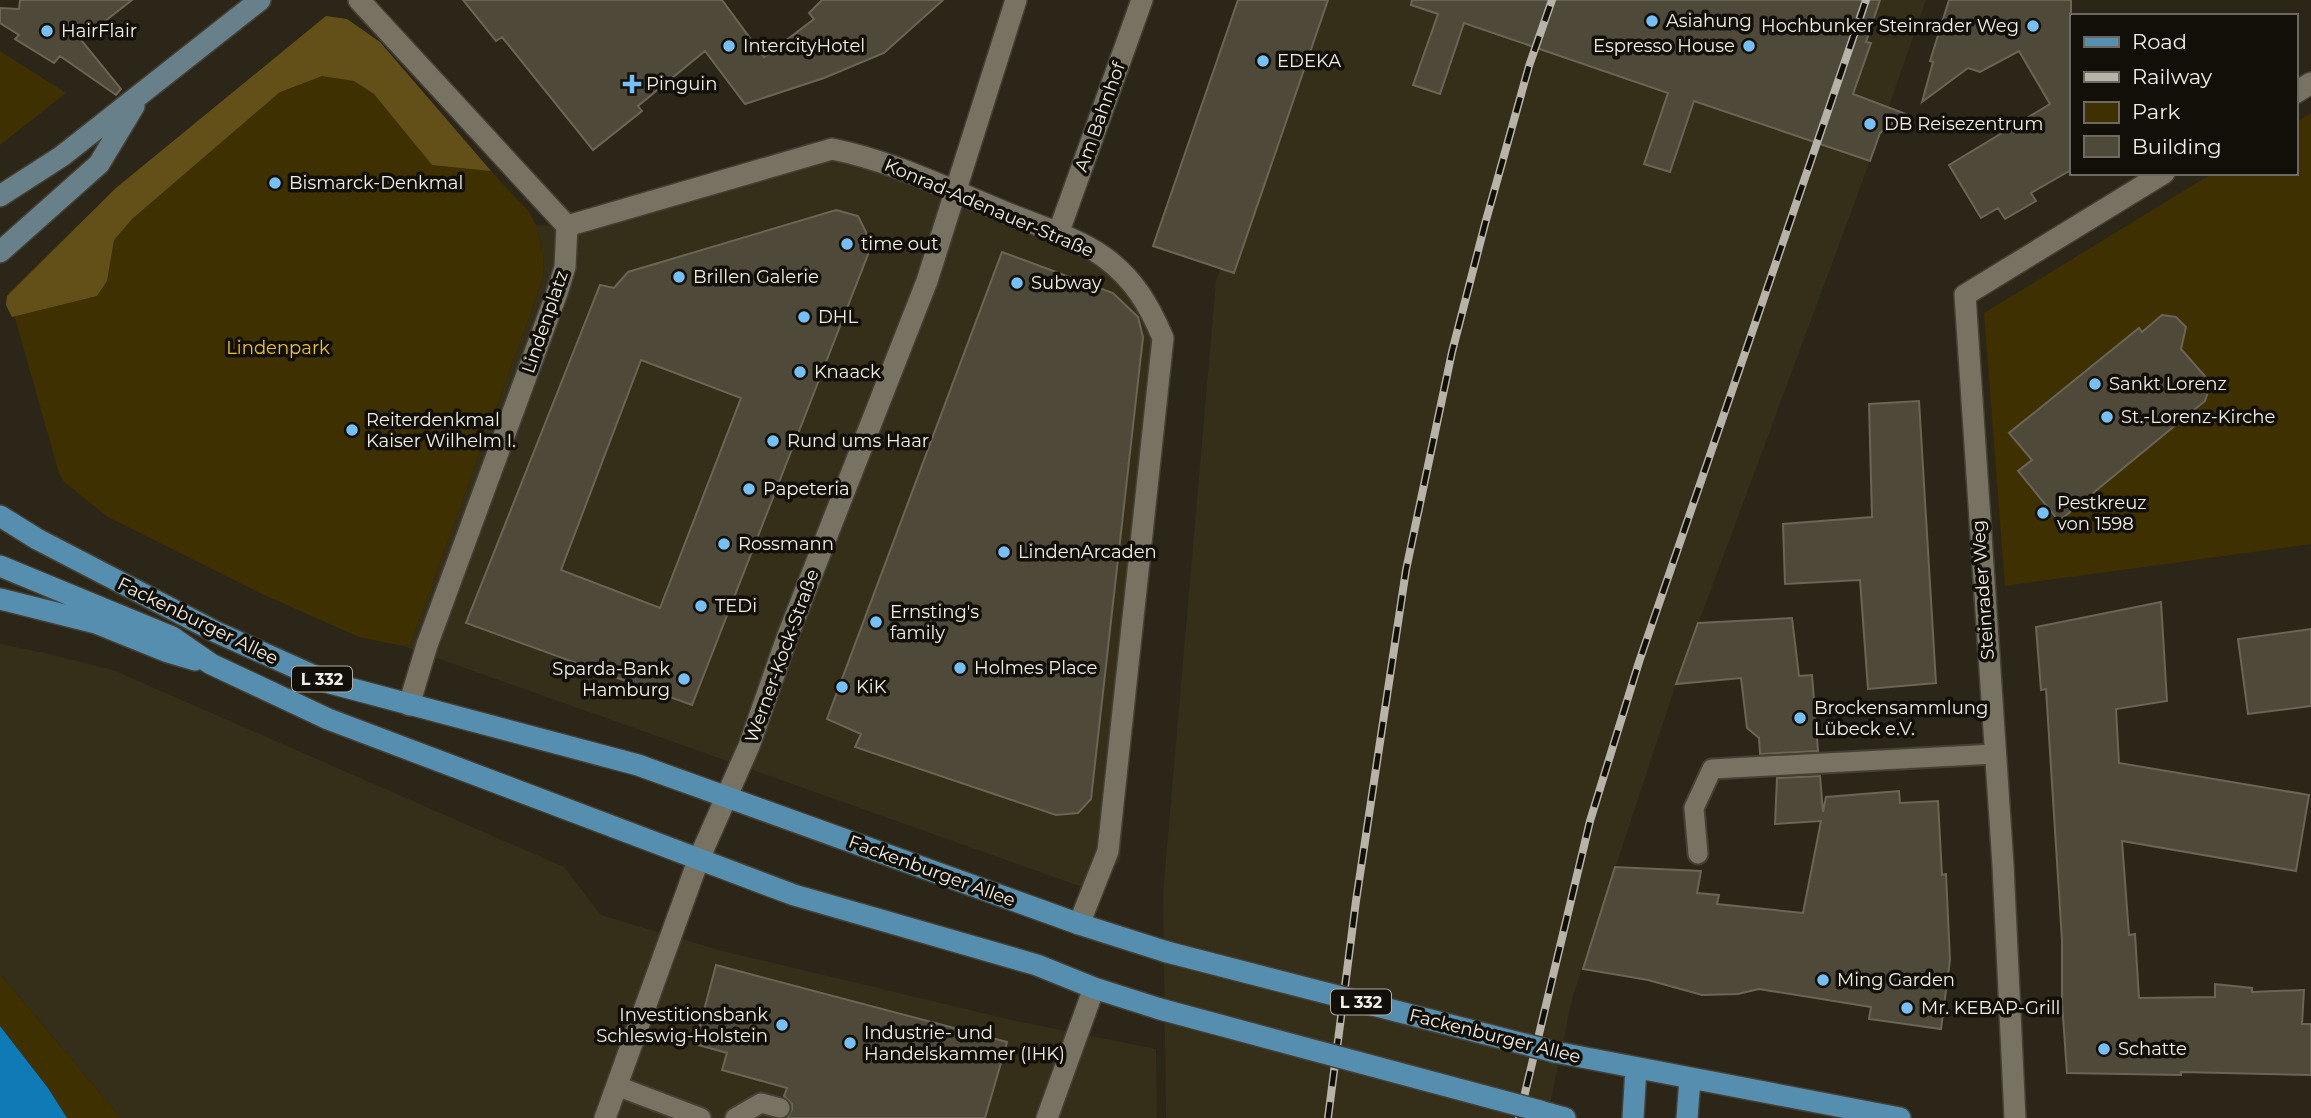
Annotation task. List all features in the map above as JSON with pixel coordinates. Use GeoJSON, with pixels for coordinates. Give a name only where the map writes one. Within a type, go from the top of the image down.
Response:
{"type":"FeatureCollection","features":[{"type":"Feature","properties":{"kind":"main road","name":"Fackenburger Allee"},"geometry":{"type":"LineString","coordinates":[[0,516],[37,539],[216,632],[330,683],[638,765],[1079,924],[1167,952],[1555,1052],[1900,1118]]}},
{"type":"Feature","properties":{"kind":"main road","name":"Fackenburger Allee"},"geometry":{"type":"LineString","coordinates":[[0,566],[172,637],[211,664],[328,719],[794,895],[1037,965],[1094,988],[1160,1009],[1564,1118]]}},
{"type":"Feature","properties":{"kind":"main road"},"geometry":{"type":"LineString","coordinates":[[0,599],[96,623],[168,652],[211,664]]}},
{"type":"Feature","properties":{"kind":"main road"},"geometry":{"type":"LineString","coordinates":[[1633,1118],[1636,1068]]}},
{"type":"Feature","properties":{"kind":"main road"},"geometry":{"type":"LineString","coordinates":[[1687,1118],[1690,1079]]}},
{"type":"Feature","properties":{"kind":"street"},"geometry":{"type":"LineString","coordinates":[[0,196],[62,156],[260,0]]}},
{"type":"Feature","properties":{"kind":"street"},"geometry":{"type":"LineString","coordinates":[[359,0],[567,226]]}},
{"type":"Feature","properties":{"kind":"street"},"geometry":{"type":"LineString","coordinates":[[956,192],[1016,0]]}},
{"type":"Feature","properties":{"kind":"street","name":"Am Bahnhof"},"geometry":{"type":"LineString","coordinates":[[1058,234],[1142,0]]}},
{"type":"Feature","properties":{"kind":"street"},"geometry":{"type":"LineString","coordinates":[[0,251],[99,164],[140,95]]}},
{"type":"Feature","properties":{"kind":"street","name":"Konrad-Adenauer-Straße"},"geometry":{"type":"LineString","coordinates":[[567,226],[832,149],[860,154],[1058,234],[1103,257],[1136,285],[1152,311],[1163,338],[1108,851],[1079,924]]}},
{"type":"Feature","properties":{"kind":"street","name":"Steinrader Weg"},"geometry":{"type":"LineString","coordinates":[[2015,1118],[2003,865],[1965,295],[2161,175]]}},
{"type":"Feature","properties":{"kind":"street","name":"Werner-Kock-Straße"},"geometry":{"type":"LineString","coordinates":[[606,1118],[698,860],[749,746],[793,622],[927,281],[956,192]]}},
{"type":"Feature","properties":{"kind":"street","name":"Lindenplatz"},"geometry":{"type":"LineString","coordinates":[[409,705],[427,645],[558,290],[565,267],[567,226]]}},
{"type":"Feature","properties":{"kind":"street"},"geometry":{"type":"LineString","coordinates":[[1047,1118],[1094,988]]}},
{"type":"Feature","properties":{"kind":"lane"},"geometry":{"type":"LineString","coordinates":[[1698,854],[1694,808],[1712,769],[1994,754]]}},
{"type":"Feature","properties":{"kind":"lane"},"geometry":{"type":"LineString","coordinates":[[617,1086],[701,1118]]}},
{"type":"Feature","properties":{"kind":"lane"},"geometry":{"type":"LineString","coordinates":[[734,1118],[761,1103],[780,1108]]}},
{"type":"Feature","properties":{"kind":"shaded area"},"geometry":{"type":"Polygon","coordinates":[[[1311,0],[1926,0],[1870,161],[1676,684],[1572,999],[1547,1118],[1166,1118],[1163,893],[1216,281],[1311,0]]]}},
{"type":"Feature","properties":{"kind":"shaded area"},"geometry":{"type":"Polygon","coordinates":[[[326,16],[347,19],[380,42],[491,171],[432,165],[374,94],[354,81],[322,76],[280,92],[132,219],[114,240],[107,281],[97,296],[12,317],[6,305],[7,296],[116,188],[326,16]]]}},
{"type":"Feature","properties":{"kind":"shaded area"},"geometry":{"type":"Polygon","coordinates":[[[832,150],[1103,257],[1163,338],[1120,862],[1088,889],[403,646],[410,645],[412,640],[541,285],[543,253],[536,225],[567,226],[832,150]]]}},
{"type":"Feature","properties":{"kind":"shaded area"},"geometry":{"type":"Polygon","coordinates":[[[0,644],[113,670],[564,867],[601,915],[719,950],[1016,1021],[1156,1049],[1157,1118],[121,1118],[0,974],[0,644]]]}},
{"type":"Feature","properties":{"kind":"green space","name":"Lindenpark"},"geometry":{"type":"Polygon","coordinates":[[[326,16],[347,19],[380,42],[529,212],[536,225],[543,253],[541,285],[412,640],[410,645],[403,646],[359,637],[260,593],[108,517],[64,482],[59,473],[15,318],[6,305],[9,292],[116,188],[326,16]]]}},
{"type":"Feature","properties":{"kind":"green space"},"geometry":{"type":"Polygon","coordinates":[[[0,51],[66,93],[0,145],[0,51]]]}},
{"type":"Feature","properties":{"kind":"green space"},"geometry":{"type":"Polygon","coordinates":[[[2311,113],[2311,544],[2005,586],[1984,313],[2210,175],[2297,175],[2297,122],[2311,113]]]}},
{"type":"Feature","properties":{"kind":"green space"},"geometry":{"type":"Polygon","coordinates":[[[0,974],[121,1118],[67,1118],[48,1088],[0,1026],[0,974]]]}},
{"type":"Feature","properties":{"kind":"water"},"geometry":{"type":"Polygon","coordinates":[[[0,1026],[48,1088],[67,1118],[0,1118],[0,1026]]]}},
{"type":"Feature","properties":{"kind":"building"},"geometry":{"type":"Polygon","coordinates":[[[20,0],[132,0],[81,40],[121,89],[116,95],[60,56],[54,63],[15,39],[19,35],[0,23],[0,8],[19,9],[20,0]]]}},
{"type":"Feature","properties":{"kind":"building"},"geometry":{"type":"Polygon","coordinates":[[[463,0],[722,0],[764,57],[814,19],[809,13],[822,0],[943,0],[884,53],[824,78],[745,104],[705,51],[638,106],[642,111],[593,150],[502,37],[496,41],[463,0]]]}},
{"type":"Feature","properties":{"kind":"building"},"geometry":{"type":"Polygon","coordinates":[[[1238,0],[1328,0],[1234,273],[1153,246],[1238,0]]]}},
{"type":"Feature","properties":{"kind":"building"},"geometry":{"type":"Polygon","coordinates":[[[1412,0],[1880,0],[1866,42],[1871,43],[1853,94],[1906,114],[1880,133],[1870,161],[1694,101],[1670,172],[1644,164],[1668,93],[1464,23],[1440,94],[1413,85],[1438,14],[1411,5],[1412,0]]]}},
{"type":"Feature","properties":{"kind":"building"},"geometry":{"type":"Polygon","coordinates":[[[1949,0],[2071,0],[2070,171],[2031,193],[2036,201],[2005,219],[1998,208],[1981,218],[1949,165],[2050,104],[2019,51],[1980,72],[1968,68],[1922,102],[1933,62],[1930,61],[1949,0]]]}},
{"type":"Feature","properties":{"kind":"building"},"geometry":{"type":"Polygon","coordinates":[[[836,210],[858,216],[866,232],[869,252],[692,705],[466,623],[600,285],[614,288],[628,272],[836,210]],[[641,360],[561,570],[660,608],[741,398],[641,360]]]}},
{"type":"Feature","properties":{"kind":"building","name":"LindenArcaden"},"geometry":{"type":"Polygon","coordinates":[[[1002,252],[1113,293],[1138,317],[1143,337],[1091,799],[1078,813],[1056,815],[855,747],[861,734],[827,719],[1002,252]]]}},
{"type":"Feature","properties":{"kind":"building","name":"St.-Lorenz-Kirche"},"geometry":{"type":"Polygon","coordinates":[[[2162,315],[2176,317],[2186,327],[2181,349],[2211,383],[2205,401],[2059,521],[2018,471],[2032,460],[2009,433],[2139,328],[2142,332],[2162,315]]]}},
{"type":"Feature","properties":{"kind":"building"},"geometry":{"type":"Polygon","coordinates":[[[1919,401],[1936,683],[1868,689],[1860,580],[1785,584],[1783,524],[1872,517],[1869,404],[1919,401]]]}},
{"type":"Feature","properties":{"kind":"building"},"geometry":{"type":"Polygon","coordinates":[[[2161,602],[2167,701],[2116,709],[2119,763],[2309,795],[2296,871],[2122,841],[2129,935],[2135,934],[2139,998],[2215,997],[2215,984],[2252,988],[2252,992],[2304,990],[2302,1024],[2311,1024],[2311,1075],[2067,1073],[2062,1003],[2062,940],[2046,689],[2041,690],[2036,627],[2161,602]]]}},
{"type":"Feature","properties":{"kind":"building"},"geometry":{"type":"Polygon","coordinates":[[[1792,618],[1799,676],[1812,675],[1818,751],[1760,754],[1759,738],[1747,728],[1741,678],[1676,684],[1698,623],[1792,618]]]}},
{"type":"Feature","properties":{"kind":"building"},"geometry":{"type":"Polygon","coordinates":[[[2311,629],[2311,706],[2248,714],[2238,639],[2311,629]]]}},
{"type":"Feature","properties":{"kind":"building"},"geometry":{"type":"Polygon","coordinates":[[[1820,776],[1823,812],[1826,797],[1899,791],[1900,803],[1938,801],[1942,875],[1946,874],[1950,960],[1941,1029],[1869,1019],[1871,1007],[1759,989],[1738,994],[1702,995],[1648,980],[1583,969],[1615,867],[1701,871],[1697,893],[1719,895],[1717,904],[1803,913],[1821,821],[1775,824],[1777,778],[1820,776]]]}},
{"type":"Feature","properties":{"kind":"building","name":"Industrie- und Handelskammer (IHK)"},"geometry":{"type":"Polygon","coordinates":[[[716,965],[1007,1042],[985,1118],[787,1118],[792,1104],[784,1096],[787,1088],[722,1070],[727,1053],[695,1044],[716,965]]]}},
{"type":"Feature","properties":{"kind":"railway"},"geometry":{"type":"LineString","coordinates":[[1328,1118],[1356,901],[1406,570],[1452,352],[1529,66],[1552,0]]}},
{"type":"Feature","properties":{"kind":"railway"},"geometry":{"type":"LineString","coordinates":[[1519,1118],[1590,821],[1639,662],[1866,0]]}},
{"type":"Feature","properties":{"kind":"place","name":"Asiahung"},"geometry":{"type":"Point","coordinates":[1652,21]}},
{"type":"Feature","properties":{"kind":"place","name":"Hochbunker Steinrader Weg"},"geometry":{"type":"Point","coordinates":[2033,26]}},
{"type":"Feature","properties":{"kind":"place","name":"HairFlair"},"geometry":{"type":"Point","coordinates":[47,31]}},
{"type":"Feature","properties":{"kind":"place","name":"IntercityHotel"},"geometry":{"type":"Point","coordinates":[729,46]}},
{"type":"Feature","properties":{"kind":"place","name":"Espresso House"},"geometry":{"type":"Point","coordinates":[1749,46]}},
{"type":"Feature","properties":{"kind":"place","name":"EDEKA"},"geometry":{"type":"Point","coordinates":[1263,61]}},
{"type":"Feature","properties":{"kind":"place","name":"Pinguin"},"geometry":{"type":"Point","coordinates":[632,84]}},
{"type":"Feature","properties":{"kind":"place","name":"DB Reisezentrum"},"geometry":{"type":"Point","coordinates":[1870,124]}},
{"type":"Feature","properties":{"kind":"place","name":"Bismarck-Denkmal"},"geometry":{"type":"Point","coordinates":[275,183]}},
{"type":"Feature","properties":{"kind":"place","name":"time out"},"geometry":{"type":"Point","coordinates":[847,244]}},
{"type":"Feature","properties":{"kind":"place","name":"Brillen Galerie"},"geometry":{"type":"Point","coordinates":[679,277]}},
{"type":"Feature","properties":{"kind":"place","name":"Subway"},"geometry":{"type":"Point","coordinates":[1017,283]}},
{"type":"Feature","properties":{"kind":"place","name":"DHL"},"geometry":{"type":"Point","coordinates":[804,317]}},
{"type":"Feature","properties":{"kind":"place","name":"Knaack"},"geometry":{"type":"Point","coordinates":[800,372]}},
{"type":"Feature","properties":{"kind":"place","name":"Sankt Lorenz"},"geometry":{"type":"Point","coordinates":[2095,384]}},
{"type":"Feature","properties":{"kind":"place","name":"St.-Lorenz-Kirche"},"geometry":{"type":"Point","coordinates":[2107,417]}},
{"type":"Feature","properties":{"kind":"place","name":"Reiterdenkmal Kaiser Wilhelm I."},"geometry":{"type":"Point","coordinates":[352,430]}},
{"type":"Feature","properties":{"kind":"place","name":"Rund ums Haar"},"geometry":{"type":"Point","coordinates":[773,441]}},
{"type":"Feature","properties":{"kind":"place","name":"Papeteria"},"geometry":{"type":"Point","coordinates":[749,489]}},
{"type":"Feature","properties":{"kind":"place","name":"Pestkreuz von 1598"},"geometry":{"type":"Point","coordinates":[2043,513]}},
{"type":"Feature","properties":{"kind":"place","name":"Rossmann"},"geometry":{"type":"Point","coordinates":[724,544]}},
{"type":"Feature","properties":{"kind":"place","name":"LindenArcaden"},"geometry":{"type":"Point","coordinates":[1004,552]}},
{"type":"Feature","properties":{"kind":"place","name":"TEDi"},"geometry":{"type":"Point","coordinates":[701,606]}},
{"type":"Feature","properties":{"kind":"place","name":"Ernsting's family"},"geometry":{"type":"Point","coordinates":[876,622]}},
{"type":"Feature","properties":{"kind":"place","name":"Holmes Place"},"geometry":{"type":"Point","coordinates":[960,668]}},
{"type":"Feature","properties":{"kind":"place","name":"Sparda-Bank Hamburg"},"geometry":{"type":"Point","coordinates":[684,679]}},
{"type":"Feature","properties":{"kind":"place","name":"KiK"},"geometry":{"type":"Point","coordinates":[842,687]}},
{"type":"Feature","properties":{"kind":"place","name":"Brockensammlung Lübeck e.V."},"geometry":{"type":"Point","coordinates":[1800,718]}},
{"type":"Feature","properties":{"kind":"place","name":"Ming Garden"},"geometry":{"type":"Point","coordinates":[1823,980]}},
{"type":"Feature","properties":{"kind":"place","name":"Mr. KEBAP-Grill"},"geometry":{"type":"Point","coordinates":[1907,1008]}},
{"type":"Feature","properties":{"kind":"place","name":"Investitionsbank Schleswig-Holstein"},"geometry":{"type":"Point","coordinates":[782,1025]}},
{"type":"Feature","properties":{"kind":"place","name":"Industrie- und Handelskammer (IHK)"},"geometry":{"type":"Point","coordinates":[850,1043]}},
{"type":"Feature","properties":{"kind":"place","name":"Schatte"},"geometry":{"type":"Point","coordinates":[2104,1049]}}]}
